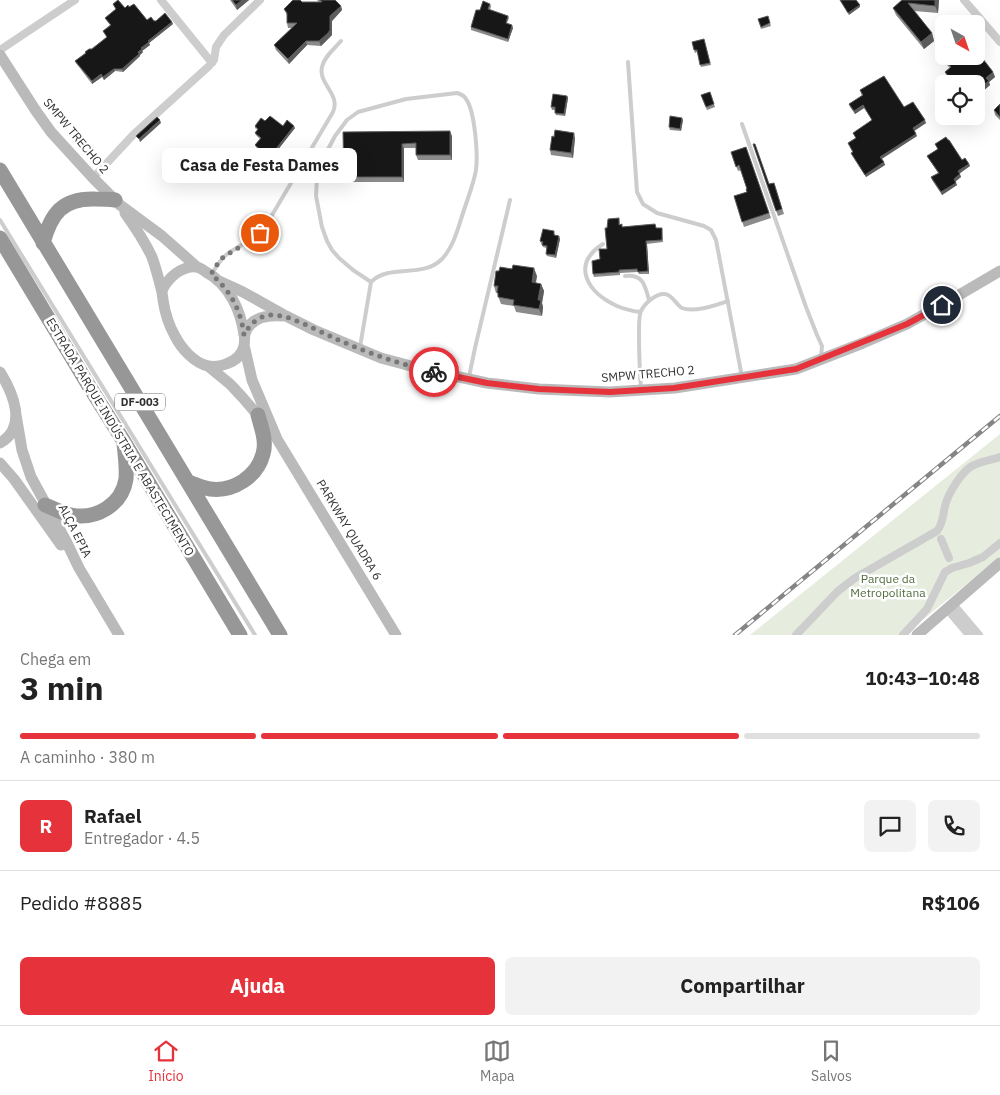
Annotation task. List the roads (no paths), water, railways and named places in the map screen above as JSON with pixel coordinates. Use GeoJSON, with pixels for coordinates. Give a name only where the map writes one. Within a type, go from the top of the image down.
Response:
{"type":"FeatureCollection","features":[{"type":"Feature","properties":{"kind":"highway","name":"DF-003"},"geometry":{"type":"LineString","coordinates":[[0,170],[280,635]]}},
{"type":"Feature","properties":{"kind":"highway"},"geometry":{"type":"LineString","coordinates":[[44,243],[51,221],[67,204],[83,199],[109,199],[117,203]]}},
{"type":"Feature","properties":{"kind":"highway","name":"ESTRADA PARQUE INDÚSTRIA E ABASTECIMENTO"},"geometry":{"type":"LineString","coordinates":[[0,238],[240,635]]}},
{"type":"Feature","properties":{"kind":"highway"},"geometry":{"type":"LineString","coordinates":[[0,249],[13,259]]}},
{"type":"Feature","properties":{"kind":"highway"},"geometry":{"type":"LineString","coordinates":[[188,482],[208,489],[218,490],[231,487],[246,480],[257,469],[264,453],[264,437],[258,416]]}},
{"type":"Feature","properties":{"kind":"highway"},"geometry":{"type":"LineString","coordinates":[[45,505],[69,515],[81,516],[93,514],[107,508],[116,501],[123,490],[126,478],[123,440]]}},
{"type":"Feature","properties":{"kind":"street"},"geometry":{"type":"LineString","coordinates":[[0,50],[75,0]]}},
{"type":"Feature","properties":{"kind":"street"},"geometry":{"type":"LineString","coordinates":[[161,0],[212,63]]}},
{"type":"Feature","properties":{"kind":"street"},"geometry":{"type":"LineString","coordinates":[[93,178],[133,135],[212,63],[216,47],[224,35],[260,0]]}},
{"type":"Feature","properties":{"kind":"street"},"geometry":{"type":"LineString","coordinates":[[964,0],[1000,42]]}},
{"type":"Feature","properties":{"kind":"street","name":"SMPW TRECHO 2"},"geometry":{"type":"LineString","coordinates":[[0,55],[51,132],[117,203]]}},
{"type":"Feature","properties":{"kind":"street"},"geometry":{"type":"LineString","coordinates":[[117,203],[162,236],[197,267],[215,278],[230,294],[239,312],[244,340]]}},
{"type":"Feature","properties":{"kind":"street"},"geometry":{"type":"LineString","coordinates":[[117,203],[144,241],[151,256],[157,270],[166,316],[177,341],[197,361],[208,366],[223,365],[233,361],[241,354],[244,340],[250,326],[255,321],[270,315],[286,316]]}},
{"type":"Feature","properties":{"kind":"street"},"geometry":{"type":"LineString","coordinates":[[162,292],[168,281],[176,273],[188,267],[197,267]]}},
{"type":"Feature","properties":{"kind":"street","name":"SMPW TRECHO 2"},"geometry":{"type":"LineString","coordinates":[[215,278],[314,330],[381,358],[487,383],[539,389],[610,392],[674,388],[796,369],[907,324],[1000,271]]}},
{"type":"Feature","properties":{"kind":"street","name":"PARKWAY QUADRA 6"},"geometry":{"type":"LineString","coordinates":[[244,340],[252,380],[277,439]]}},
{"type":"Feature","properties":{"kind":"street","name":"PARKWAY QUADRA 6"},"geometry":{"type":"LineString","coordinates":[[208,366],[230,384],[277,439],[396,635]]}},
{"type":"Feature","properties":{"kind":"street","name":"ALÇA EPIA"},"geometry":{"type":"LineString","coordinates":[[0,372],[13,398],[22,450],[31,477],[66,541],[78,568]]}},
{"type":"Feature","properties":{"kind":"street"},"geometry":{"type":"LineString","coordinates":[[0,443],[9,436],[14,428],[16,415]]}},
{"type":"Feature","properties":{"kind":"street"},"geometry":{"type":"LineString","coordinates":[[796,635],[838,591],[855,578],[937,532],[941,526],[945,504],[964,472],[971,466],[983,461],[1000,457]]}},
{"type":"Feature","properties":{"kind":"street","name":"ALÇA EPIA"},"geometry":{"type":"LineString","coordinates":[[0,463],[14,479],[78,568]]}},
{"type":"Feature","properties":{"kind":"street"},"geometry":{"type":"LineString","coordinates":[[941,539],[949,558]]}},
{"type":"Feature","properties":{"kind":"street"},"geometry":{"type":"LineString","coordinates":[[903,635],[927,609],[945,572],[983,557],[1000,543]]}},
{"type":"Feature","properties":{"kind":"street"},"geometry":{"type":"LineString","coordinates":[[923,633],[950,606],[1000,563]]}},
{"type":"Feature","properties":{"kind":"street"},"geometry":{"type":"LineString","coordinates":[[78,568],[119,635]]}},
{"type":"Feature","properties":{"kind":"street"},"geometry":{"type":"LineString","coordinates":[[950,606],[969,635]]}},
{"type":"Feature","properties":{"kind":"street"},"geometry":{"type":"LineString","coordinates":[[950,606],[979,635]]}},
{"type":"Feature","properties":{"kind":"lane"},"geometry":{"type":"LineString","coordinates":[[215,278],[220,260],[256,237],[265,228],[333,112],[336,106],[322,76],[322,68],[325,59],[341,41]]}},
{"type":"Feature","properties":{"kind":"lane"},"geometry":{"type":"LineString","coordinates":[[628,62],[637,192],[643,204],[657,213],[704,226],[711,230],[716,240],[742,377]]}},
{"type":"Feature","properties":{"kind":"lane"},"geometry":{"type":"LineString","coordinates":[[360,349],[371,282],[381,274],[429,268],[448,251],[454,239],[476,172],[477,156],[472,116],[469,104],[462,95],[456,93],[406,99],[358,112],[347,120],[335,136],[325,155],[317,177],[316,196],[322,227],[327,241],[339,258],[371,282]]}},
{"type":"Feature","properties":{"kind":"lane"},"geometry":{"type":"LineString","coordinates":[[742,124],[806,307],[822,346],[821,360]]}},
{"type":"Feature","properties":{"kind":"lane"},"geometry":{"type":"LineString","coordinates":[[469,379],[510,200]]}},
{"type":"Feature","properties":{"kind":"lane"},"geometry":{"type":"LineString","coordinates":[[0,220],[255,635]]}},
{"type":"Feature","properties":{"kind":"lane"},"geometry":{"type":"LineString","coordinates":[[603,244],[594,249],[588,256],[585,264],[588,282],[605,300],[625,309],[640,312]]}},
{"type":"Feature","properties":{"kind":"lane"},"geometry":{"type":"LineString","coordinates":[[625,276],[633,275],[639,278],[644,284],[649,300]]}},
{"type":"Feature","properties":{"kind":"lane"},"geometry":{"type":"LineString","coordinates":[[641,390],[640,312],[649,300],[666,294],[681,308],[689,309],[700,309],[728,301]]}},
{"type":"Feature","properties":{"kind":"railway"},"geometry":{"type":"LineString","coordinates":[[735,635],[1000,416]]}},
{"type":"Feature","properties":{"kind":"place","name":"Casa de Festa Dames"},"geometry":{"type":"Point","coordinates":[260,233]}},
{"type":"Feature","properties":{"kind":"park label","name":"Parque da Metropolitana"},"geometry":{"type":"Point","coordinates":[888,586]}}]}
